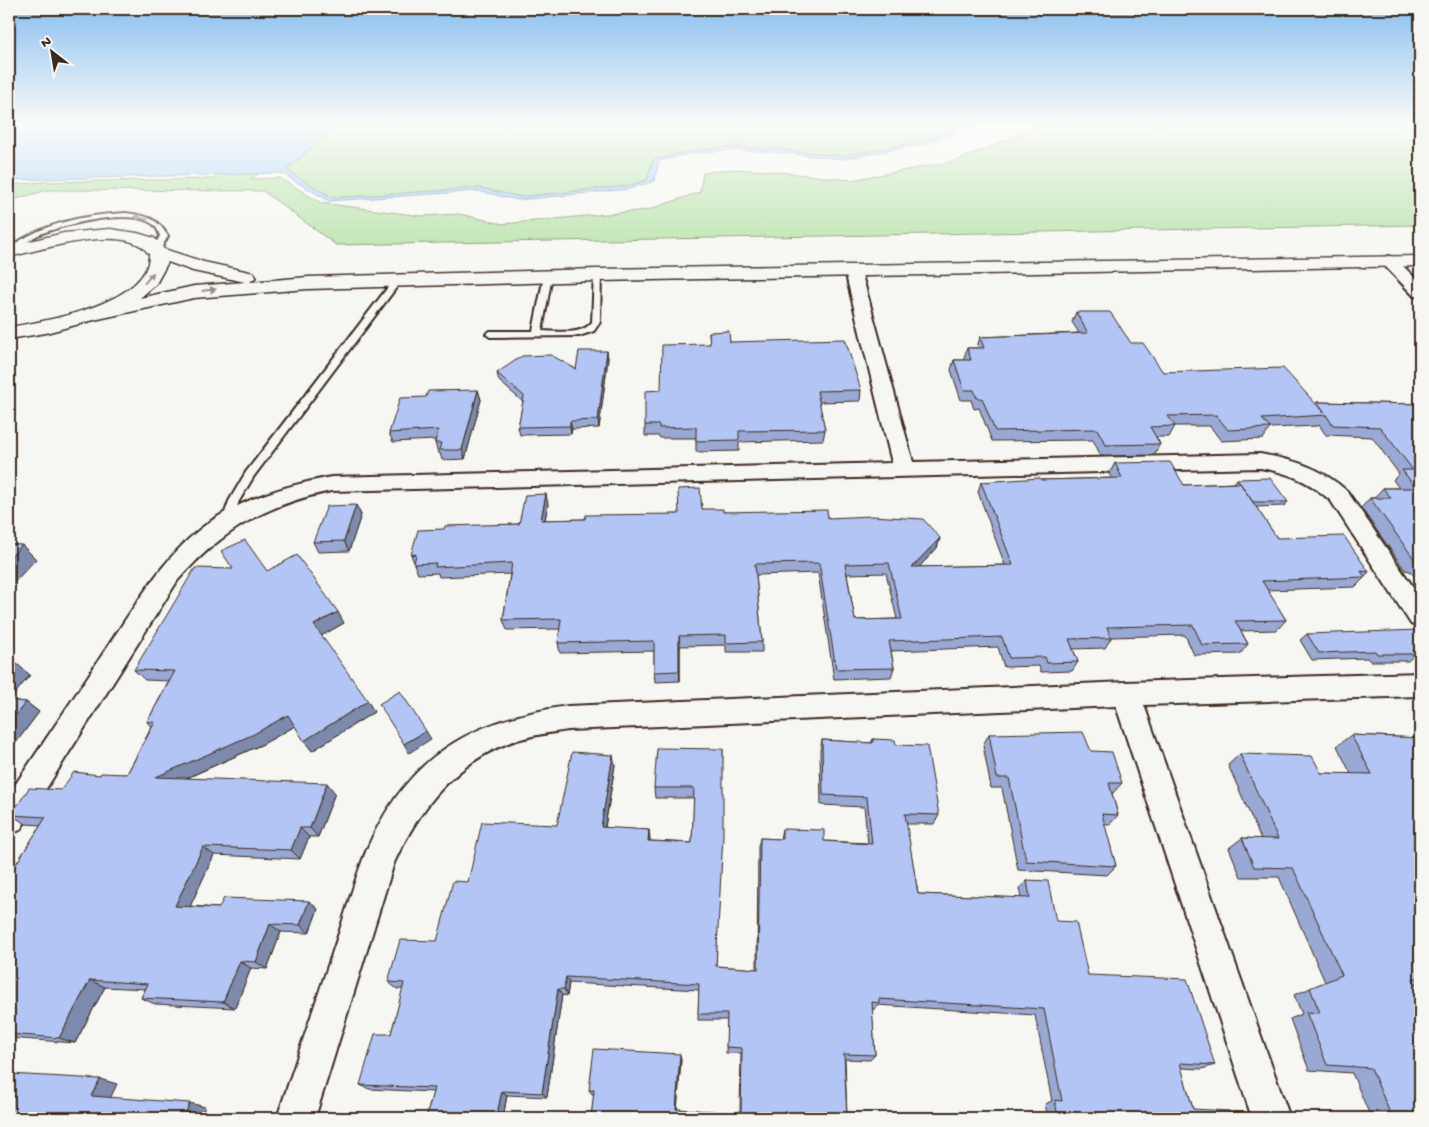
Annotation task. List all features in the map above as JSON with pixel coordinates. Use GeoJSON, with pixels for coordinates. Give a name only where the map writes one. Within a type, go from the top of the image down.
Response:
{"type":"FeatureCollection","features":[{"type":"Feature","properties":{"kind":"main road"},"geometry":{"type":"LineString","coordinates":[[9,251],[56,239],[98,235],[124,236],[138,239],[157,252],[188,264],[227,274],[308,283]]}},
{"type":"Feature","properties":{"kind":"main road"},"geometry":{"type":"LineString","coordinates":[[93,314],[119,302],[138,289],[155,270],[158,264],[157,252]]}},
{"type":"Feature","properties":{"kind":"main road"},"geometry":{"type":"LineString","coordinates":[[9,349],[52,327],[93,314],[194,292],[232,287],[548,276],[1420,261]]}},
{"type":"Feature","properties":{"kind":"main road"},"geometry":{"type":"LineString","coordinates":[[9,333],[52,327]]}},
{"type":"Feature","properties":{"kind":"street"},"geometry":{"type":"LineString","coordinates":[[1388,261],[1420,292]]}},
{"type":"Feature","properties":{"kind":"street"},"geometry":{"type":"LineString","coordinates":[[853,271],[904,470]]}},
{"type":"Feature","properties":{"kind":"street"},"geometry":{"type":"LineString","coordinates":[[9,820],[170,574],[187,554],[227,520],[252,507],[278,496],[305,488],[331,484],[1260,461],[1288,466],[1317,478],[1339,496],[1420,617]]}},
{"type":"Feature","properties":{"kind":"street"},"geometry":{"type":"LineString","coordinates":[[296,1118],[379,859],[393,828],[411,801],[432,776],[456,756],[483,740],[511,727],[539,720],[568,718],[1126,694],[1420,684]]}},
{"type":"Feature","properties":{"kind":"street"},"geometry":{"type":"LineString","coordinates":[[1126,694],[1271,1118]]}},
{"type":"Feature","properties":{"kind":"lane"},"geometry":{"type":"LineString","coordinates":[[490,334],[583,332],[594,327],[597,275]]}},
{"type":"Feature","properties":{"kind":"lane"},"geometry":{"type":"LineString","coordinates":[[537,333],[548,276]]}},
{"type":"Feature","properties":{"kind":"lane"},"geometry":{"type":"LineString","coordinates":[[227,520],[234,501],[250,474],[398,280]]}},
{"type":"Feature","properties":{"kind":"green space"},"geometry":{"type":"Polygon","coordinates":[[[254,177],[250,179],[280,178],[321,203],[421,216],[459,214],[503,224],[648,210],[700,192],[702,177],[820,177],[851,180],[870,177],[1420,177],[1420,225],[336,245],[263,191],[48,190],[9,201],[9,185],[42,182],[254,177]]]}},
{"type":"Feature","properties":{"kind":"green space"},"geometry":{"type":"Polygon","coordinates":[[[296,177],[648,177],[647,180],[627,186],[519,197],[480,188],[333,198],[296,177]]]}},
{"type":"Feature","properties":{"kind":"water"},"geometry":{"type":"Polygon","coordinates":[[[9,177],[141,177],[9,180],[9,177]]]}},
{"type":"Feature","properties":{"kind":"water"},"geometry":{"type":"Polygon","coordinates":[[[287,177],[297,177],[333,198],[480,188],[520,197],[627,186],[647,180],[648,177],[655,177],[654,181],[629,189],[518,200],[478,191],[329,201],[287,177]]]}},
{"type":"Feature","properties":{"kind":"building"},"geometry":{"type":"Polygon","coordinates":[[[1076,312],[1110,312],[1131,343],[1143,343],[1163,372],[1283,368],[1326,415],[1262,419],[1270,428],[1228,430],[1216,415],[1168,416],[1175,426],[1150,427],[1160,444],[1106,445],[1097,429],[995,431],[982,398],[977,398],[974,390],[964,390],[954,360],[971,360],[967,348],[984,348],[980,337],[1088,333],[1076,312]]]}},
{"type":"Feature","properties":{"kind":"building"},"geometry":{"type":"Polygon","coordinates":[[[729,331],[730,342],[845,339],[861,390],[817,391],[825,430],[739,431],[739,440],[696,441],[696,427],[659,428],[659,425],[645,425],[645,391],[661,390],[662,345],[710,344],[709,332],[729,331]]]}},
{"type":"Feature","properties":{"kind":"building"},"geometry":{"type":"Polygon","coordinates":[[[579,351],[607,351],[598,420],[570,421],[570,426],[518,427],[524,396],[497,373],[522,356],[551,355],[576,369],[579,351]]]}},
{"type":"Feature","properties":{"kind":"building"},"geometry":{"type":"Polygon","coordinates":[[[478,390],[462,450],[439,450],[441,443],[435,443],[438,430],[389,433],[400,398],[426,397],[428,391],[478,390]]]}},
{"type":"Feature","properties":{"kind":"building"},"geometry":{"type":"Polygon","coordinates":[[[1317,402],[1420,404],[1420,560],[1415,560],[1370,498],[1391,498],[1383,488],[1416,488],[1402,470],[1413,470],[1380,427],[1333,425],[1317,402]]]}},
{"type":"Feature","properties":{"kind":"building"},"geometry":{"type":"Polygon","coordinates":[[[1170,462],[1184,485],[1240,483],[1277,538],[1344,536],[1369,572],[1361,571],[1365,577],[1262,581],[1286,620],[1235,621],[1248,644],[1202,645],[1193,625],[1107,627],[1111,638],[1069,639],[1078,662],[1047,663],[1045,657],[1009,658],[1002,637],[889,641],[894,668],[836,669],[819,563],[755,564],[762,642],[726,643],[726,635],[679,636],[679,671],[654,672],[654,641],[558,643],[561,619],[503,620],[512,563],[435,567],[436,563],[414,564],[416,554],[411,555],[418,530],[444,529],[445,526],[519,524],[525,495],[546,494],[541,520],[585,519],[586,515],[679,514],[678,489],[700,488],[702,509],[723,509],[723,512],[827,510],[828,518],[872,516],[923,519],[940,538],[912,567],[1013,565],[981,482],[1040,478],[1041,480],[1122,478],[1115,463],[1170,462]],[[889,563],[845,564],[855,620],[902,619],[889,563]]]}},
{"type":"Feature","properties":{"kind":"building"},"geometry":{"type":"Polygon","coordinates":[[[1270,478],[1288,502],[1253,502],[1237,479],[1270,478]]]}},
{"type":"Feature","properties":{"kind":"building"},"geometry":{"type":"Polygon","coordinates":[[[356,505],[344,541],[313,542],[327,506],[356,505]]]}},
{"type":"Feature","properties":{"kind":"building"},"geometry":{"type":"Polygon","coordinates":[[[245,540],[267,571],[297,555],[338,612],[314,625],[368,701],[304,741],[288,715],[254,734],[156,777],[327,783],[310,828],[300,828],[291,850],[203,847],[175,906],[219,908],[224,898],[309,901],[300,925],[270,924],[256,962],[240,961],[223,1002],[141,998],[148,984],[90,980],[59,1038],[9,1034],[9,927],[13,921],[9,921],[9,875],[46,817],[11,815],[29,788],[61,790],[74,772],[100,775],[101,773],[127,774],[155,722],[147,722],[175,671],[134,670],[195,568],[233,569],[221,551],[245,540]]]}},
{"type":"Feature","properties":{"kind":"building"},"geometry":{"type":"Polygon","coordinates":[[[9,544],[22,545],[9,558],[9,544]]]}},
{"type":"Feature","properties":{"kind":"building"},"geometry":{"type":"Polygon","coordinates":[[[1420,630],[1420,650],[1413,650],[1416,654],[1377,654],[1375,651],[1319,653],[1307,634],[1420,630]]]}},
{"type":"Feature","properties":{"kind":"building"},"geometry":{"type":"Polygon","coordinates":[[[9,663],[17,664],[9,674],[9,663]]]}},
{"type":"Feature","properties":{"kind":"building"},"geometry":{"type":"Polygon","coordinates":[[[400,691],[426,731],[404,744],[379,704],[400,691]]]}},
{"type":"Feature","properties":{"kind":"building"},"geometry":{"type":"Polygon","coordinates":[[[9,700],[26,702],[9,723],[9,700]]]}},
{"type":"Feature","properties":{"kind":"building"},"geometry":{"type":"Polygon","coordinates":[[[1083,732],[1091,751],[1112,752],[1122,783],[1109,783],[1118,815],[1102,814],[1116,866],[1026,861],[1009,778],[997,778],[989,734],[1083,732]]]}},
{"type":"Feature","properties":{"kind":"building"},"geometry":{"type":"Polygon","coordinates":[[[1351,735],[1420,738],[1420,978],[1413,978],[1420,993],[1420,1118],[1392,1118],[1371,1068],[1327,1065],[1306,1012],[1320,1013],[1310,988],[1342,975],[1293,868],[1254,867],[1242,838],[1278,839],[1240,754],[1312,756],[1321,773],[1372,774],[1351,735]]]}},
{"type":"Feature","properties":{"kind":"building"},"geometry":{"type":"Polygon","coordinates":[[[873,739],[895,740],[896,745],[927,746],[939,815],[905,814],[918,894],[1030,898],[1027,880],[1048,881],[1056,921],[1076,922],[1088,975],[1187,979],[1215,1065],[1180,1063],[1193,1109],[1229,1111],[1232,1118],[1058,1118],[1055,1100],[1062,1101],[1044,1009],[879,999],[879,1003],[872,1002],[875,1055],[844,1054],[847,1118],[591,1118],[594,1090],[589,1090],[594,1049],[680,1054],[676,1109],[741,1113],[742,1048],[726,1047],[727,1014],[698,1014],[699,984],[566,977],[564,989],[558,989],[542,1093],[502,1091],[496,1118],[426,1118],[434,1088],[360,1085],[375,1034],[391,1034],[404,983],[388,982],[400,940],[437,941],[453,881],[468,882],[482,822],[557,825],[572,752],[613,755],[601,827],[649,830],[648,841],[692,843],[694,788],[654,788],[657,748],[723,749],[723,836],[716,966],[758,969],[760,838],[782,839],[782,829],[824,830],[824,841],[872,844],[867,797],[823,795],[822,740],[873,743],[873,739]]]}},
{"type":"Feature","properties":{"kind":"building"},"geometry":{"type":"Polygon","coordinates":[[[9,1074],[100,1079],[91,1096],[190,1103],[183,1118],[9,1118],[9,1074]]]}}]}
